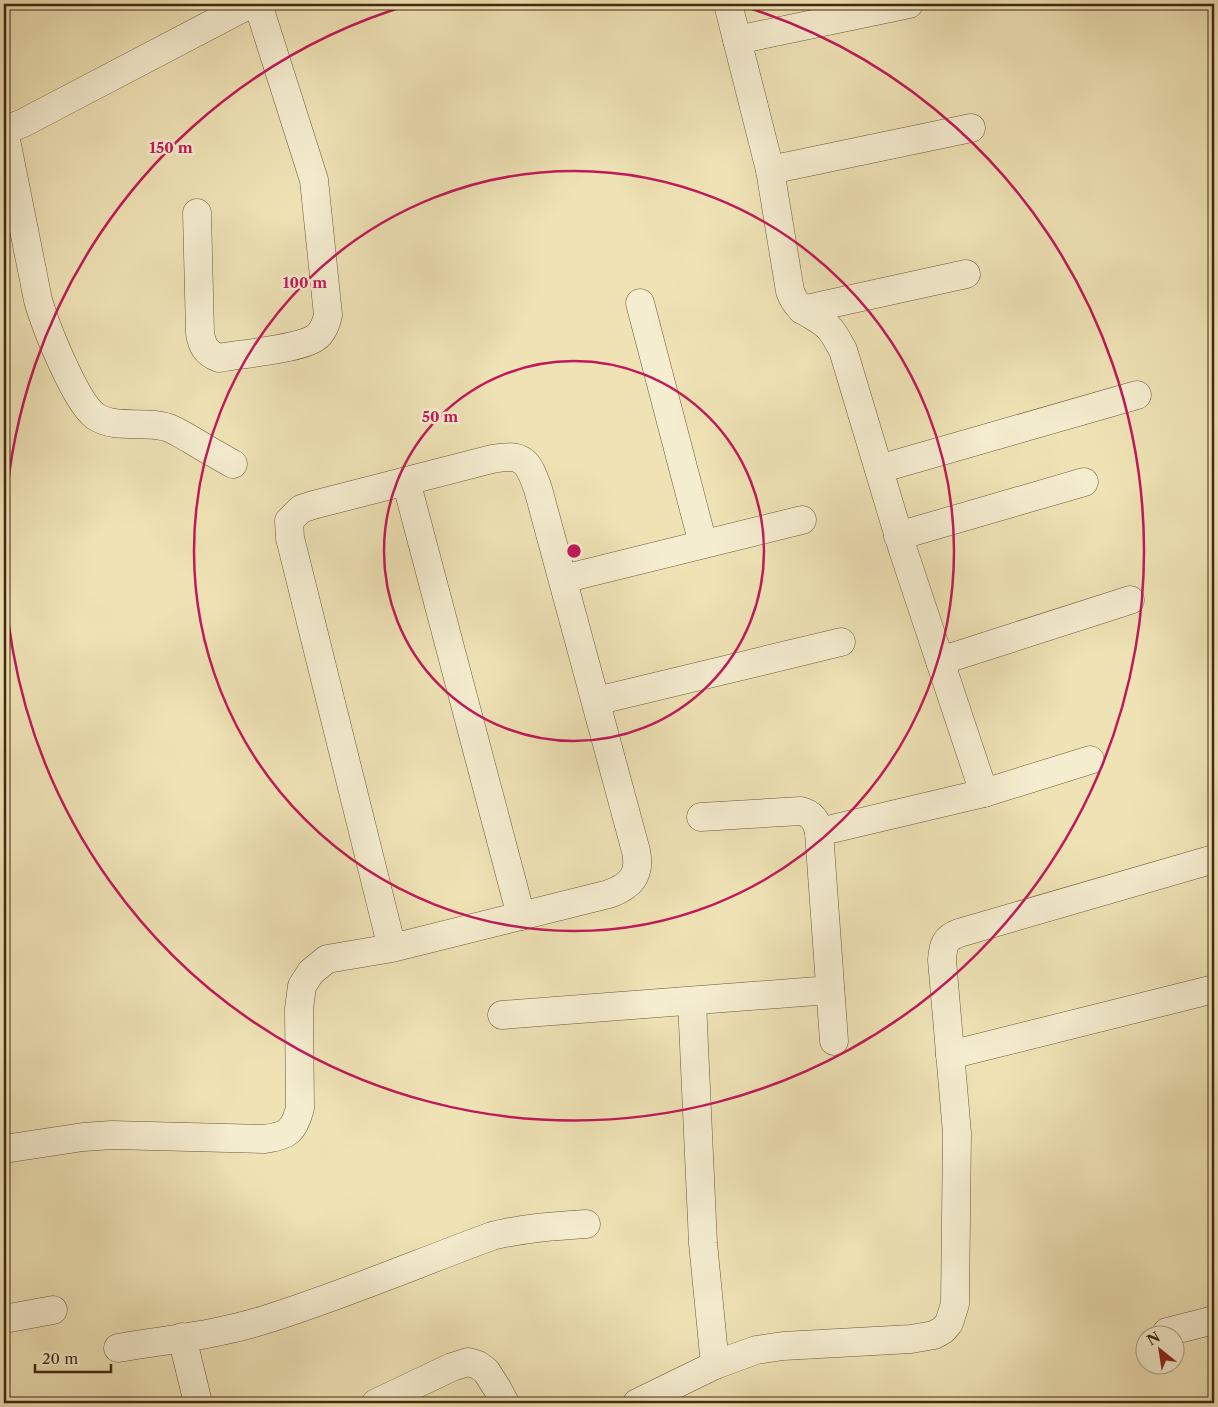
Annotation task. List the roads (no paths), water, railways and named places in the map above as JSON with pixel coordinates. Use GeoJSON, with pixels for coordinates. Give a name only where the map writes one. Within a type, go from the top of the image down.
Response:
{"type":"FeatureCollection","features":[{"type":"Feature","properties":{"kind":"street"},"geometry":{"type":"LineString","coordinates":[[233,464],[169,427],[141,423],[111,423],[94,415],[84,403],[44,321],[38,300],[4,131],[32,119],[250,4]]}},
{"type":"Feature","properties":{"kind":"street"},"geometry":{"type":"LineString","coordinates":[[197,213],[200,333],[206,351],[219,358],[302,344],[316,338],[324,328],[328,315],[314,180],[258,4]]}},
{"type":"Feature","properties":{"kind":"street"},"geometry":{"type":"LineString","coordinates":[[728,4],[770,170],[790,291],[796,304],[802,310],[830,329],[843,350],[898,536],[984,793]]}},
{"type":"Feature","properties":{"kind":"street"},"geometry":{"type":"LineString","coordinates":[[737,40],[909,4]]}},
{"type":"Feature","properties":{"kind":"street"},"geometry":{"type":"LineString","coordinates":[[770,170],[971,128]]}},
{"type":"Feature","properties":{"kind":"street"},"geometry":{"type":"LineString","coordinates":[[802,310],[966,274]]}},
{"type":"Feature","properties":{"kind":"street"},"geometry":{"type":"LineString","coordinates":[[640,304],[703,544]]}},
{"type":"Feature","properties":{"kind":"street"},"geometry":{"type":"LineString","coordinates":[[879,469],[1137,395]]}},
{"type":"Feature","properties":{"kind":"street"},"geometry":{"type":"LineString","coordinates":[[4,1148],[112,1135],[264,1139],[284,1135],[293,1129],[300,1108],[299,1009],[302,986],[311,972],[327,959],[392,948],[609,894],[623,889],[634,876],[638,867],[636,851],[538,489],[531,470],[522,460],[516,457],[499,458],[313,504],[301,509],[289,521],[288,528],[392,948]]}},
{"type":"Feature","properties":{"kind":"street"},"geometry":{"type":"LineString","coordinates":[[406,481],[521,916]]}},
{"type":"Feature","properties":{"kind":"street"},"geometry":{"type":"LineString","coordinates":[[898,536],[1084,482]]}},
{"type":"Feature","properties":{"kind":"street"},"geometry":{"type":"LineString","coordinates":[[563,579],[802,520]]}},
{"type":"Feature","properties":{"kind":"street"},"geometry":{"type":"LineString","coordinates":[[940,661],[1130,600]]}},
{"type":"Feature","properties":{"kind":"street"},"geometry":{"type":"LineString","coordinates":[[596,701],[841,642]]}},
{"type":"Feature","properties":{"kind":"street"},"geometry":{"type":"LineString","coordinates":[[819,832],[984,793],[1090,760]]}},
{"type":"Feature","properties":{"kind":"street"},"geometry":{"type":"LineString","coordinates":[[701,817],[800,811],[807,812],[815,820],[819,832],[834,1041]]}},
{"type":"Feature","properties":{"kind":"street"},"geometry":{"type":"LineString","coordinates":[[638,1403],[715,1365],[756,1350],[782,1346],[923,1338],[943,1330],[949,1323],[955,1304],[957,1133],[942,960],[942,950],[946,941],[951,936],[1214,859]]}},
{"type":"Feature","properties":{"kind":"street"},"geometry":{"type":"LineString","coordinates":[[502,1015],[830,990]]}},
{"type":"Feature","properties":{"kind":"street"},"geometry":{"type":"LineString","coordinates":[[950,1054],[1213,994]]}},
{"type":"Feature","properties":{"kind":"street"},"geometry":{"type":"LineString","coordinates":[[692,1001],[703,1243],[715,1365]]}},
{"type":"Feature","properties":{"kind":"street"},"geometry":{"type":"LineString","coordinates":[[118,1348],[236,1328],[263,1321],[492,1236],[518,1229],[586,1224]]}},
{"type":"Feature","properties":{"kind":"street"},"geometry":{"type":"LineString","coordinates":[[4,1319],[53,1310]]}},
{"type":"Feature","properties":{"kind":"street"},"geometry":{"type":"LineString","coordinates":[[1186,1327],[1214,1320]]}},
{"type":"Feature","properties":{"kind":"street"},"geometry":{"type":"LineString","coordinates":[[182,1337],[198,1403]]}},
{"type":"Feature","properties":{"kind":"street"},"geometry":{"type":"LineString","coordinates":[[376,1403],[452,1367],[468,1362],[478,1365],[486,1371],[505,1403]]}}]}
